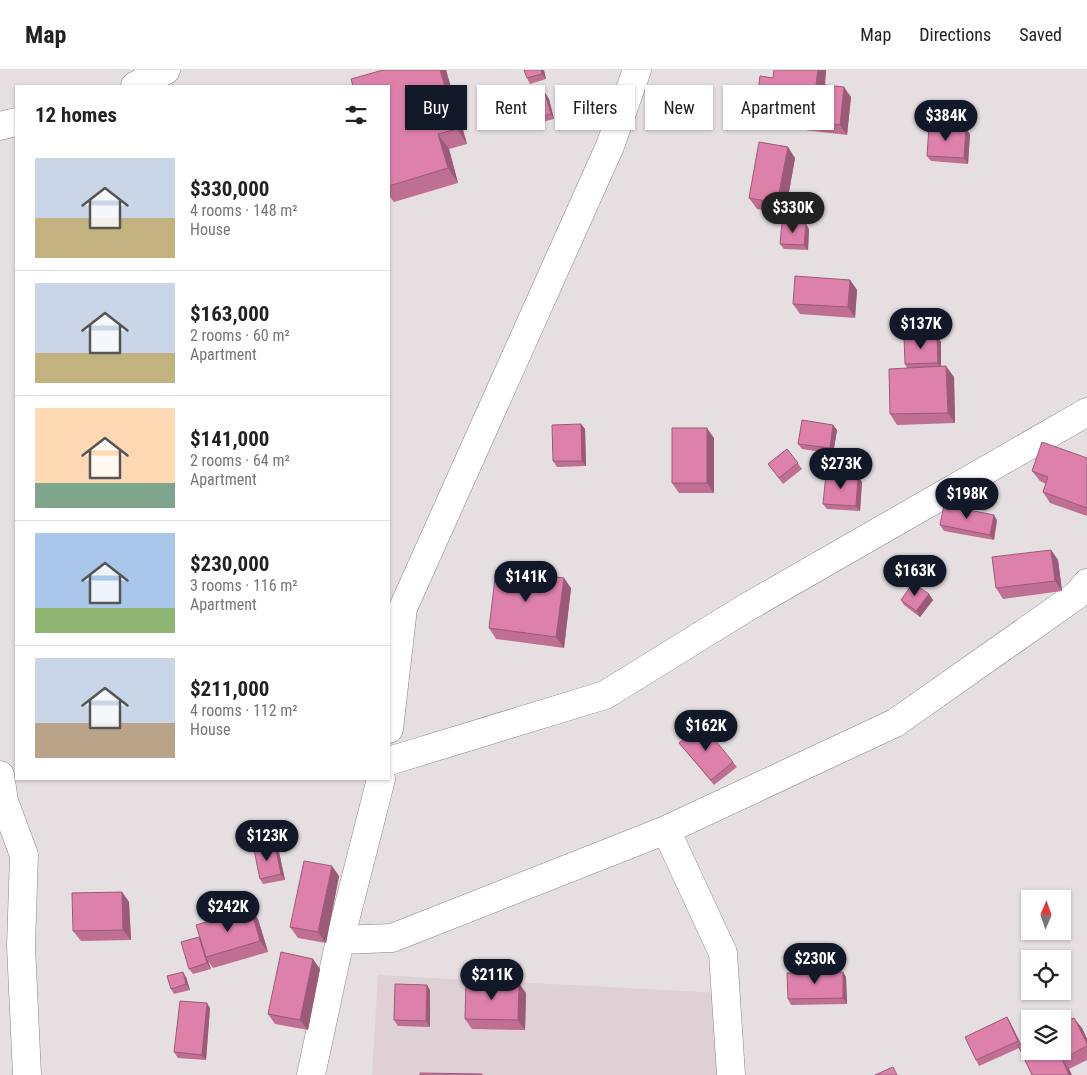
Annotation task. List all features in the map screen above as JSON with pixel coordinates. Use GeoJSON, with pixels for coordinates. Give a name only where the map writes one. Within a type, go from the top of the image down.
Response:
{"type":"FeatureCollection","features":[{"type":"Feature","properties":{"kind":"street"},"geometry":{"type":"LineString","coordinates":[[137,85],[166,70]]}},
{"type":"Feature","properties":{"kind":"street"},"geometry":{"type":"LineString","coordinates":[[390,720],[403,608],[610,146],[637,70]]}},
{"type":"Feature","properties":{"kind":"street"},"geometry":{"type":"LineString","coordinates":[[0,126],[15,122]]}},
{"type":"Feature","properties":{"kind":"street"},"geometry":{"type":"LineString","coordinates":[[390,761],[605,694],[744,609],[1087,412]]}},
{"type":"Feature","properties":{"kind":"street"},"geometry":{"type":"LineString","coordinates":[[340,940],[392,938],[666,830],[895,723],[1077,595],[1087,583]]}},
{"type":"Feature","properties":{"kind":"street"},"geometry":{"type":"LineString","coordinates":[[0,775],[4,801],[24,855],[11,952],[28,1075]]}},
{"type":"Feature","properties":{"kind":"street"},"geometry":{"type":"LineString","coordinates":[[312,1075],[340,940],[380,780]]}},
{"type":"Feature","properties":{"kind":"street"},"geometry":{"type":"LineString","coordinates":[[666,830],[723,953],[731,1075]]}},
{"type":"Feature","properties":{"kind":"shaded area"},"geometry":{"type":"Polygon","coordinates":[[[378,975],[741,994],[734,1075],[372,1075],[378,975]]]}},
{"type":"Feature","properties":{"kind":"building"},"geometry":{"type":"Polygon","coordinates":[[[383,70],[440,70],[444,85],[405,85],[405,130],[453,130],[438,134],[448,168],[390,186],[390,85],[353,85],[351,79],[383,70]]]}},
{"type":"Feature","properties":{"kind":"building"},"geometry":{"type":"Polygon","coordinates":[[[524,70],[541,70],[542,74],[527,78],[524,70]]]}},
{"type":"Feature","properties":{"kind":"building"},"geometry":{"type":"Polygon","coordinates":[[[774,70],[818,70],[816,84],[825,85],[759,85],[760,76],[773,78],[774,70]]]}},
{"type":"Feature","properties":{"kind":"building"},"geometry":{"type":"Polygon","coordinates":[[[834,86],[844,87],[840,125],[834,124],[834,86]]]}},
{"type":"Feature","properties":{"kind":"building"},"geometry":{"type":"Polygon","coordinates":[[[545,93],[551,114],[545,115],[545,93]]]}},
{"type":"Feature","properties":{"kind":"building"},"geometry":{"type":"Polygon","coordinates":[[[929,126],[966,128],[964,158],[927,156],[929,126]]]}},
{"type":"Feature","properties":{"kind":"building"},"geometry":{"type":"Polygon","coordinates":[[[759,142],[788,147],[777,203],[749,198],[759,142]]]}},
{"type":"Feature","properties":{"kind":"building"},"geometry":{"type":"Polygon","coordinates":[[[782,222],[806,224],[804,245],[780,244],[782,222]]]}},
{"type":"Feature","properties":{"kind":"building"},"geometry":{"type":"Polygon","coordinates":[[[795,276],[850,280],[848,307],[793,304],[795,276]]]}},
{"type":"Feature","properties":{"kind":"building"},"geometry":{"type":"Polygon","coordinates":[[[937,336],[938,363],[905,364],[904,337],[937,336]]]}},
{"type":"Feature","properties":{"kind":"building"},"geometry":{"type":"Polygon","coordinates":[[[946,366],[948,413],[890,414],[889,369],[946,366]]]}},
{"type":"Feature","properties":{"kind":"building"},"geometry":{"type":"Polygon","coordinates":[[[802,420],[833,425],[830,448],[798,444],[802,420]]]}},
{"type":"Feature","properties":{"kind":"building"},"geometry":{"type":"Polygon","coordinates":[[[581,424],[582,461],[553,461],[552,425],[581,424]]]}},
{"type":"Feature","properties":{"kind":"building"},"geometry":{"type":"Polygon","coordinates":[[[672,428],[707,428],[707,483],[672,483],[672,428]]]}},
{"type":"Feature","properties":{"kind":"building"},"geometry":{"type":"Polygon","coordinates":[[[1042,442],[1087,458],[1087,508],[1043,492],[1048,477],[1032,471],[1042,442]]]}},
{"type":"Feature","properties":{"kind":"building"},"geometry":{"type":"Polygon","coordinates":[[[787,449],[798,463],[779,478],[768,464],[787,449]]]}},
{"type":"Feature","properties":{"kind":"building"},"geometry":{"type":"Polygon","coordinates":[[[826,474],[858,477],[856,506],[823,504],[826,474]]]}},
{"type":"Feature","properties":{"kind":"building"},"geometry":{"type":"Polygon","coordinates":[[[944,505],[994,515],[990,535],[940,525],[944,505]]]}},
{"type":"Feature","properties":{"kind":"building"},"geometry":{"type":"Polygon","coordinates":[[[1051,550],[1055,581],[996,588],[992,557],[1051,550]]]}},
{"type":"Feature","properties":{"kind":"building"},"geometry":{"type":"Polygon","coordinates":[[[496,570],[564,578],[556,637],[489,628],[496,570]]]}},
{"type":"Feature","properties":{"kind":"building"},"geometry":{"type":"Polygon","coordinates":[[[913,583],[929,594],[916,611],[901,600],[913,583]]]}},
{"type":"Feature","properties":{"kind":"building"},"geometry":{"type":"Polygon","coordinates":[[[702,724],[733,762],[711,780],[679,743],[702,724]]]}},
{"type":"Feature","properties":{"kind":"building"},"geometry":{"type":"Polygon","coordinates":[[[275,846],[281,874],[260,879],[254,850],[275,846]]]}},
{"type":"Feature","properties":{"kind":"building"},"geometry":{"type":"Polygon","coordinates":[[[304,861],[332,866],[318,932],[290,927],[304,861]]]}},
{"type":"Feature","properties":{"kind":"building"},"geometry":{"type":"Polygon","coordinates":[[[122,892],[123,930],[73,931],[72,893],[122,892]]]}},
{"type":"Feature","properties":{"kind":"building"},"geometry":{"type":"Polygon","coordinates":[[[251,909],[260,941],[206,957],[196,925],[251,909]]]}},
{"type":"Feature","properties":{"kind":"building"},"geometry":{"type":"Polygon","coordinates":[[[199,937],[207,963],[189,969],[181,942],[199,937]]]}},
{"type":"Feature","properties":{"kind":"building"},"geometry":{"type":"Polygon","coordinates":[[[281,952],[313,959],[300,1020],[268,1014],[281,952]]]}},
{"type":"Feature","properties":{"kind":"building"},"geometry":{"type":"Polygon","coordinates":[[[183,972],[186,984],[171,989],[167,976],[183,972]]]}},
{"type":"Feature","properties":{"kind":"building"},"geometry":{"type":"Polygon","coordinates":[[[843,972],[843,998],[788,999],[787,973],[843,972]]]}},
{"type":"Feature","properties":{"kind":"building"},"geometry":{"type":"Polygon","coordinates":[[[466,981],[519,983],[518,1020],[465,1019],[466,981]]]}},
{"type":"Feature","properties":{"kind":"building"},"geometry":{"type":"Polygon","coordinates":[[[395,984],[427,985],[426,1021],[394,1020],[395,984]]]}},
{"type":"Feature","properties":{"kind":"building"},"geometry":{"type":"Polygon","coordinates":[[[180,1001],[207,1003],[202,1055],[174,1052],[180,1001]]]}},
{"type":"Feature","properties":{"kind":"building"},"geometry":{"type":"Polygon","coordinates":[[[1007,1017],[1018,1041],[976,1060],[965,1037],[1007,1017]]]}},
{"type":"Feature","properties":{"kind":"building"},"geometry":{"type":"Polygon","coordinates":[[[1074,1018],[1087,1046],[1071,1054],[1071,1019],[1074,1018]]]}},
{"type":"Feature","properties":{"kind":"building"},"geometry":{"type":"Polygon","coordinates":[[[1025,1060],[1062,1060],[1069,1075],[1032,1075],[1025,1060]]]}},
{"type":"Feature","properties":{"kind":"building"},"geometry":{"type":"Polygon","coordinates":[[[893,1067],[897,1075],[875,1075],[893,1067]]]}},
{"type":"Feature","properties":{"kind":"building"},"geometry":{"type":"Polygon","coordinates":[[[420,1073],[482,1074],[482,1075],[420,1075],[420,1073]]]}}]}
